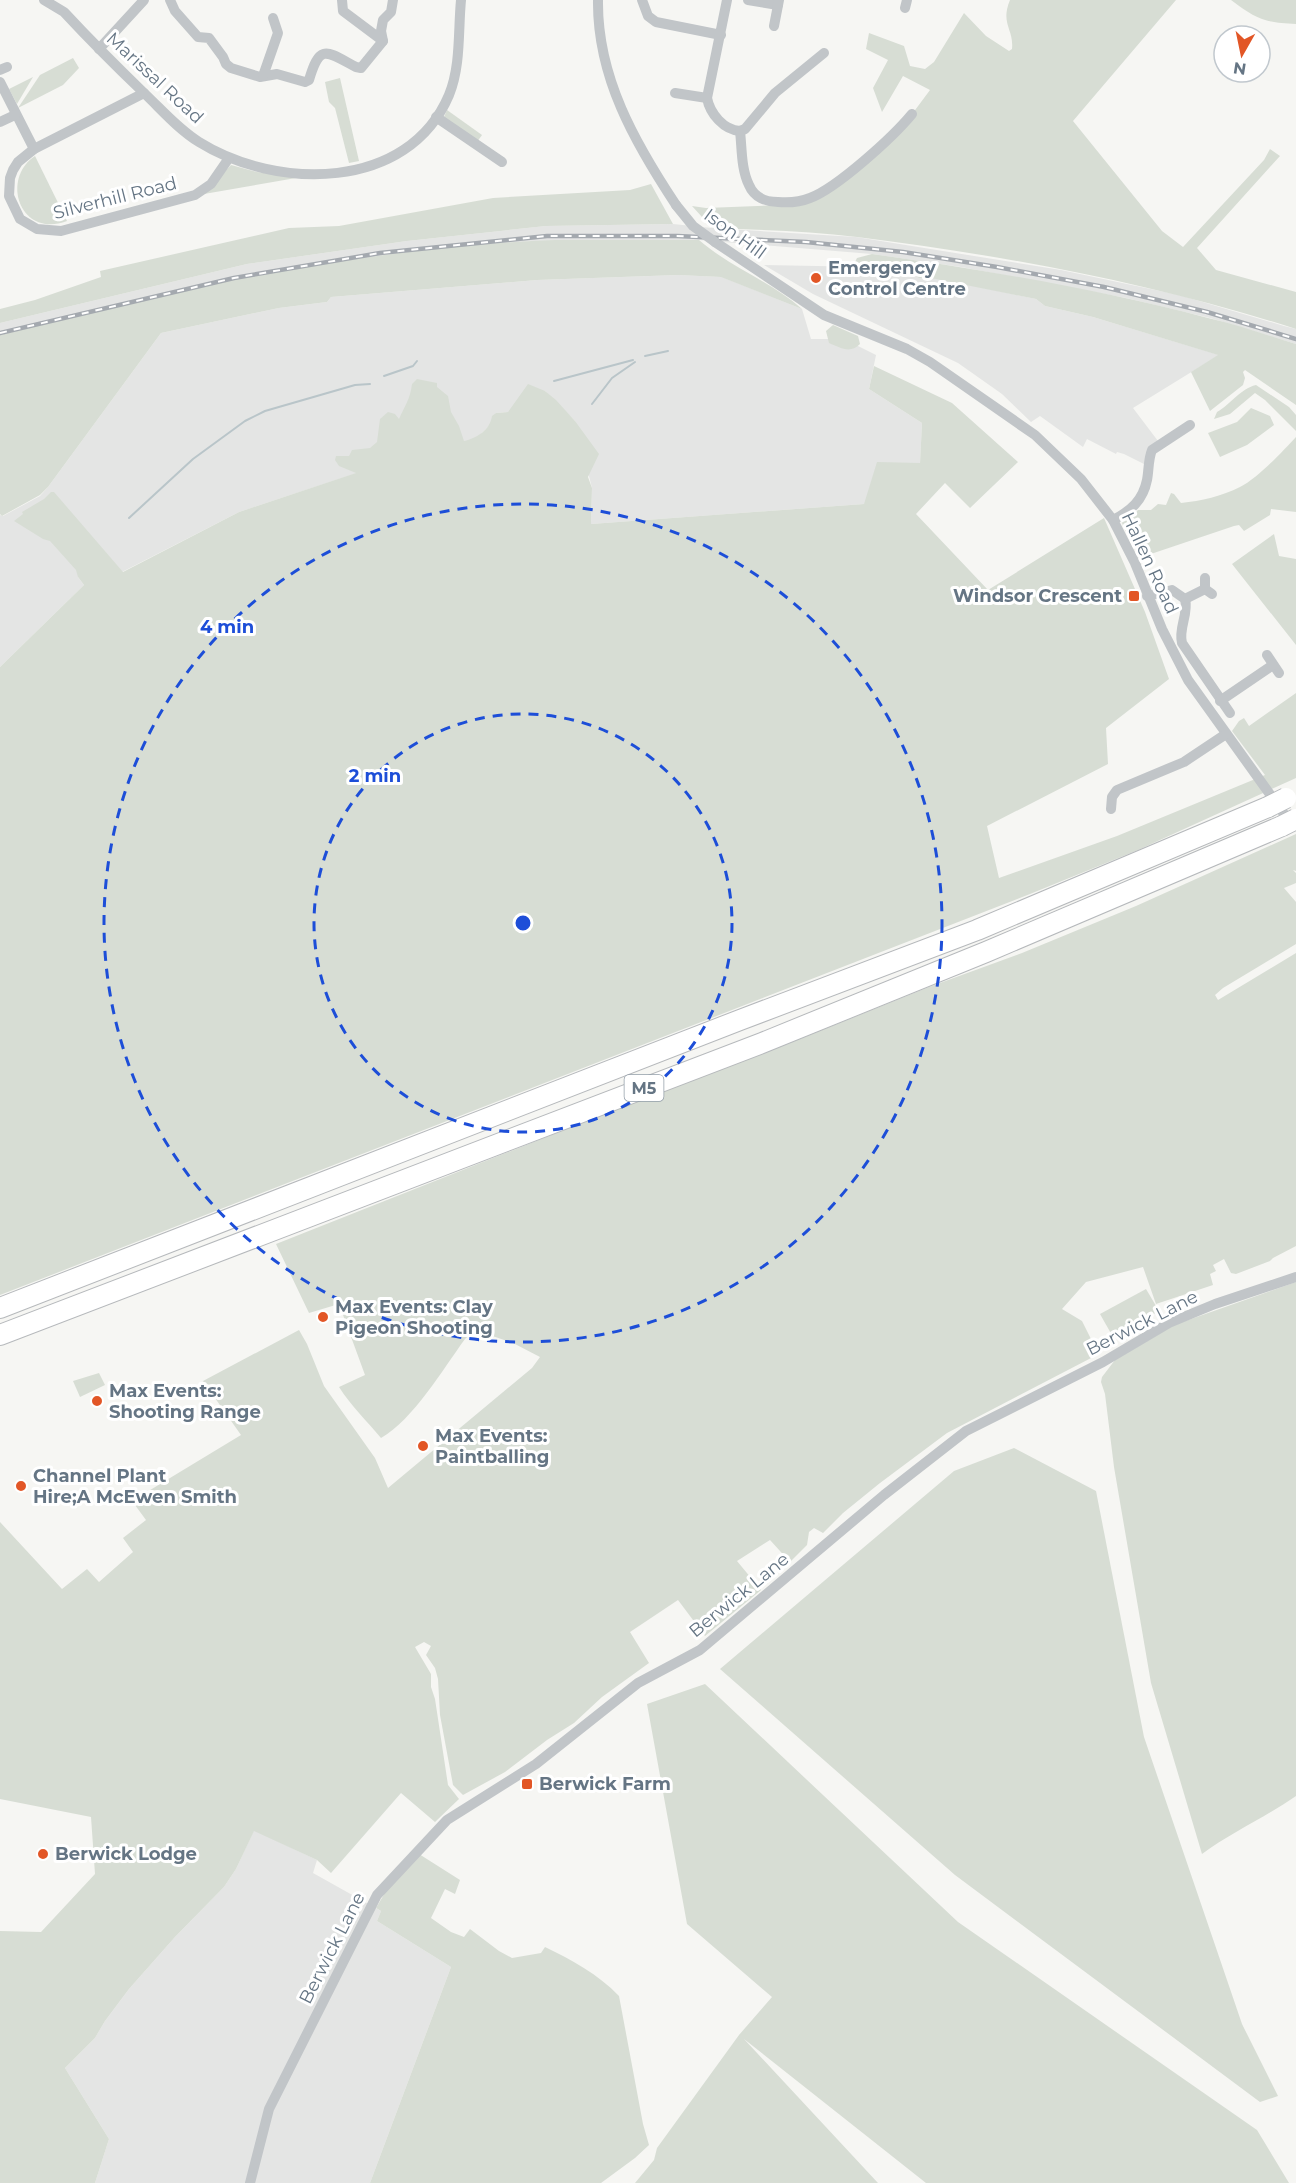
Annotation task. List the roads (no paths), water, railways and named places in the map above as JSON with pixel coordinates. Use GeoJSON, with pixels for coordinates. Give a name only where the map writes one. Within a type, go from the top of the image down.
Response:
{"type":"FeatureCollection","features":[{"type":"Feature","properties":{"kind":"highway","name":"M5"},"geometry":{"type":"LineString","coordinates":[[0,1308],[729,1024],[977,930],[1283,799]]}},
{"type":"Feature","properties":{"kind":"highway","name":"M5"},"geometry":{"type":"LineString","coordinates":[[0,1335],[773,1039],[1291,825]]}},
{"type":"Feature","properties":{"kind":"street","name":"Marissal Road"},"geometry":{"type":"LineString","coordinates":[[44,0],[64,12],[169,118],[198,141],[229,158],[261,168],[286,173],[312,174],[351,170],[376,164],[406,148],[436,117],[448,98],[456,67],[461,0]]}},
{"type":"Feature","properties":{"kind":"street"},"geometry":{"type":"LineString","coordinates":[[99,49],[144,0]]}},
{"type":"Feature","properties":{"kind":"street"},"geometry":{"type":"LineString","coordinates":[[170,0],[175,11],[198,37],[209,38],[231,68],[250,75],[277,74],[307,82],[315,60],[321,55],[328,53],[361,68],[383,41]]}},
{"type":"Feature","properties":{"kind":"street"},"geometry":{"type":"LineString","coordinates":[[342,0],[343,11],[383,41]]}},
{"type":"Feature","properties":{"kind":"street"},"geometry":{"type":"LineString","coordinates":[[383,41],[381,31],[383,20],[391,12],[393,0]]}},
{"type":"Feature","properties":{"kind":"street","name":"Ison Hill"},"geometry":{"type":"LineString","coordinates":[[598,0],[600,45],[629,129],[676,205],[693,226],[824,315]]}},
{"type":"Feature","properties":{"kind":"street"},"geometry":{"type":"LineString","coordinates":[[642,0],[648,16],[656,22],[721,35]]}},
{"type":"Feature","properties":{"kind":"street"},"geometry":{"type":"LineString","coordinates":[[728,0],[707,98],[713,114],[720,122],[735,131],[745,129],[775,93],[824,53]]}},
{"type":"Feature","properties":{"kind":"street"},"geometry":{"type":"LineString","coordinates":[[747,0],[779,3],[774,26]]}},
{"type":"Feature","properties":{"kind":"street"},"geometry":{"type":"LineString","coordinates":[[263,76],[278,33],[273,18]]}},
{"type":"Feature","properties":{"kind":"street"},"geometry":{"type":"LineString","coordinates":[[0,82],[34,149]]}},
{"type":"Feature","properties":{"kind":"street","name":"Silverhill Road"},"geometry":{"type":"LineString","coordinates":[[144,93],[34,149],[18,162],[10,178],[9,196],[20,219],[37,229],[61,231],[195,195],[211,184],[229,158]]}},
{"type":"Feature","properties":{"kind":"street"},"geometry":{"type":"LineString","coordinates":[[675,93],[707,98]]}},
{"type":"Feature","properties":{"kind":"street"},"geometry":{"type":"LineString","coordinates":[[0,122],[15,114]]}},
{"type":"Feature","properties":{"kind":"street"},"geometry":{"type":"LineString","coordinates":[[740,131],[745,175],[753,192],[759,198],[768,201],[798,202],[836,183],[902,126],[912,114]]}},
{"type":"Feature","properties":{"kind":"street"},"geometry":{"type":"LineString","coordinates":[[436,117],[502,162]]}},
{"type":"Feature","properties":{"kind":"street","name":"Hallen Road"},"geometry":{"type":"LineString","coordinates":[[824,315],[907,349],[930,362],[1035,435],[1081,479],[1113,520],[1188,680],[1291,825]]}},
{"type":"Feature","properties":{"kind":"street"},"geometry":{"type":"LineString","coordinates":[[1113,520],[1133,508],[1138,502],[1147,481],[1152,450],[1190,425]]}},
{"type":"Feature","properties":{"kind":"street"},"geometry":{"type":"LineString","coordinates":[[1185,599],[1207,587]]}},
{"type":"Feature","properties":{"kind":"street"},"geometry":{"type":"LineString","coordinates":[[1148,596],[1172,590],[1185,599],[1182,643],[1230,713]]}},
{"type":"Feature","properties":{"kind":"street"},"geometry":{"type":"LineString","coordinates":[[1220,701],[1276,669],[1267,655]]}},
{"type":"Feature","properties":{"kind":"street"},"geometry":{"type":"LineString","coordinates":[[1111,809],[1112,797],[1117,790],[1184,762],[1226,734]]}},
{"type":"Feature","properties":{"kind":"street","name":"Berwick Lane"},"geometry":{"type":"LineString","coordinates":[[250,2183],[269,2109],[377,1895],[447,1820],[536,1764],[638,1683],[700,1650],[884,1495],[966,1431],[1103,1362],[1169,1323],[1215,1304],[1296,1277]]}},
{"type":"Feature","properties":{"kind":"waterway"},"geometry":{"type":"LineString","coordinates":[[645,356],[668,351]]}},
{"type":"Feature","properties":{"kind":"waterway"},"geometry":{"type":"LineString","coordinates":[[554,381],[633,360]]}},
{"type":"Feature","properties":{"kind":"waterway"},"geometry":{"type":"LineString","coordinates":[[384,376],[413,366],[417,361]]}},
{"type":"Feature","properties":{"kind":"waterway"},"geometry":{"type":"LineString","coordinates":[[592,404],[612,378],[635,362]]}},
{"type":"Feature","properties":{"kind":"waterway"},"geometry":{"type":"LineString","coordinates":[[129,518],[193,459],[245,421],[265,411],[355,385],[370,384]]}},
{"type":"Feature","properties":{"kind":"railway"},"geometry":{"type":"LineString","coordinates":[[0,333],[234,278],[380,253],[547,236],[677,236],[806,242],[903,252],[997,267],[1104,287],[1207,312],[1296,339]]}},
{"type":"Feature","properties":{"kind":"place","name":"Emergency Control Centre"},"geometry":{"type":"Point","coordinates":[816,278]}},
{"type":"Feature","properties":{"kind":"place","name":"Windsor Crescent"},"geometry":{"type":"Point","coordinates":[1134,596]}},
{"type":"Feature","properties":{"kind":"place","name":"Max Events: Clay Pigeon Shooting"},"geometry":{"type":"Point","coordinates":[323,1317]}},
{"type":"Feature","properties":{"kind":"place","name":"Max Events: Shooting Range"},"geometry":{"type":"Point","coordinates":[97,1401]}},
{"type":"Feature","properties":{"kind":"place","name":"Max Events: Paintballing"},"geometry":{"type":"Point","coordinates":[423,1446]}},
{"type":"Feature","properties":{"kind":"place","name":"Channel Plant Hire;A McEwen Smith"},"geometry":{"type":"Point","coordinates":[21,1486]}},
{"type":"Feature","properties":{"kind":"place","name":"Berwick Farm"},"geometry":{"type":"Point","coordinates":[527,1784]}},
{"type":"Feature","properties":{"kind":"place","name":"Berwick Lodge"},"geometry":{"type":"Point","coordinates":[43,1854]}}]}
